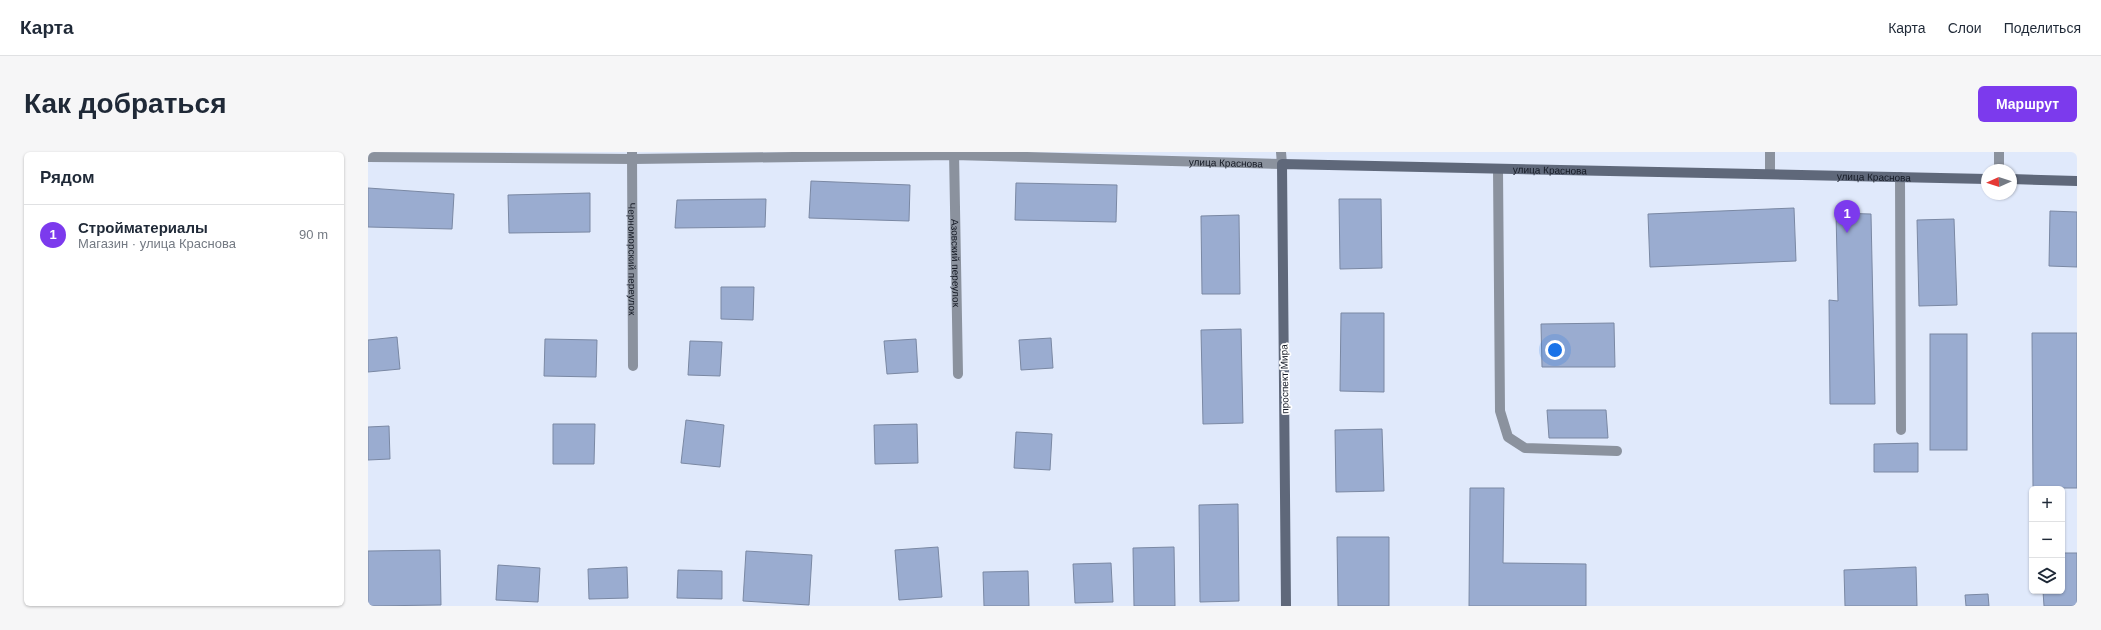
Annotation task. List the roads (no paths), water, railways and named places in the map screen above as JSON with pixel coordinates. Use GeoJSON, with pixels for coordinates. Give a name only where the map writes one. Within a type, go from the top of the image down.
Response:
{"type":"FeatureCollection","features":[{"type":"Feature","properties":{"kind":"street","name":"проспект Мира"},"geometry":{"type":"LineString","coordinates":[[1281,152],[1286,606]]}},
{"type":"Feature","properties":{"kind":"street"},"geometry":{"type":"LineString","coordinates":[[1770,152],[1770,174]]}},
{"type":"Feature","properties":{"kind":"street"},"geometry":{"type":"LineString","coordinates":[[1999,152],[1999,164]]}},
{"type":"Feature","properties":{"kind":"street","name":"улица Краснова"},"geometry":{"type":"LineString","coordinates":[[368,157],[954,154],[1282,164],[1981,179]]}},
{"type":"Feature","properties":{"kind":"street","name":"Азовский переулок"},"geometry":{"type":"LineString","coordinates":[[954,154],[958,374]]}},
{"type":"Feature","properties":{"kind":"street","name":"Черноморский переулок"},"geometry":{"type":"LineString","coordinates":[[632,156],[633,366]]}},
{"type":"Feature","properties":{"kind":"street"},"geometry":{"type":"LineString","coordinates":[[1498,169],[1500,411],[1508,437],[1525,448],[1617,451]]}},
{"type":"Feature","properties":{"kind":"street"},"geometry":{"type":"LineString","coordinates":[[1900,177],[1901,430]]}},
{"type":"Feature","properties":{"kind":"street"},"geometry":{"type":"LineString","coordinates":[[2017,179],[2077,181]]}},
{"type":"Feature","properties":{"kind":"place","name":"Стройматериалы"},"geometry":{"type":"Point","coordinates":[1847,233]}}]}
